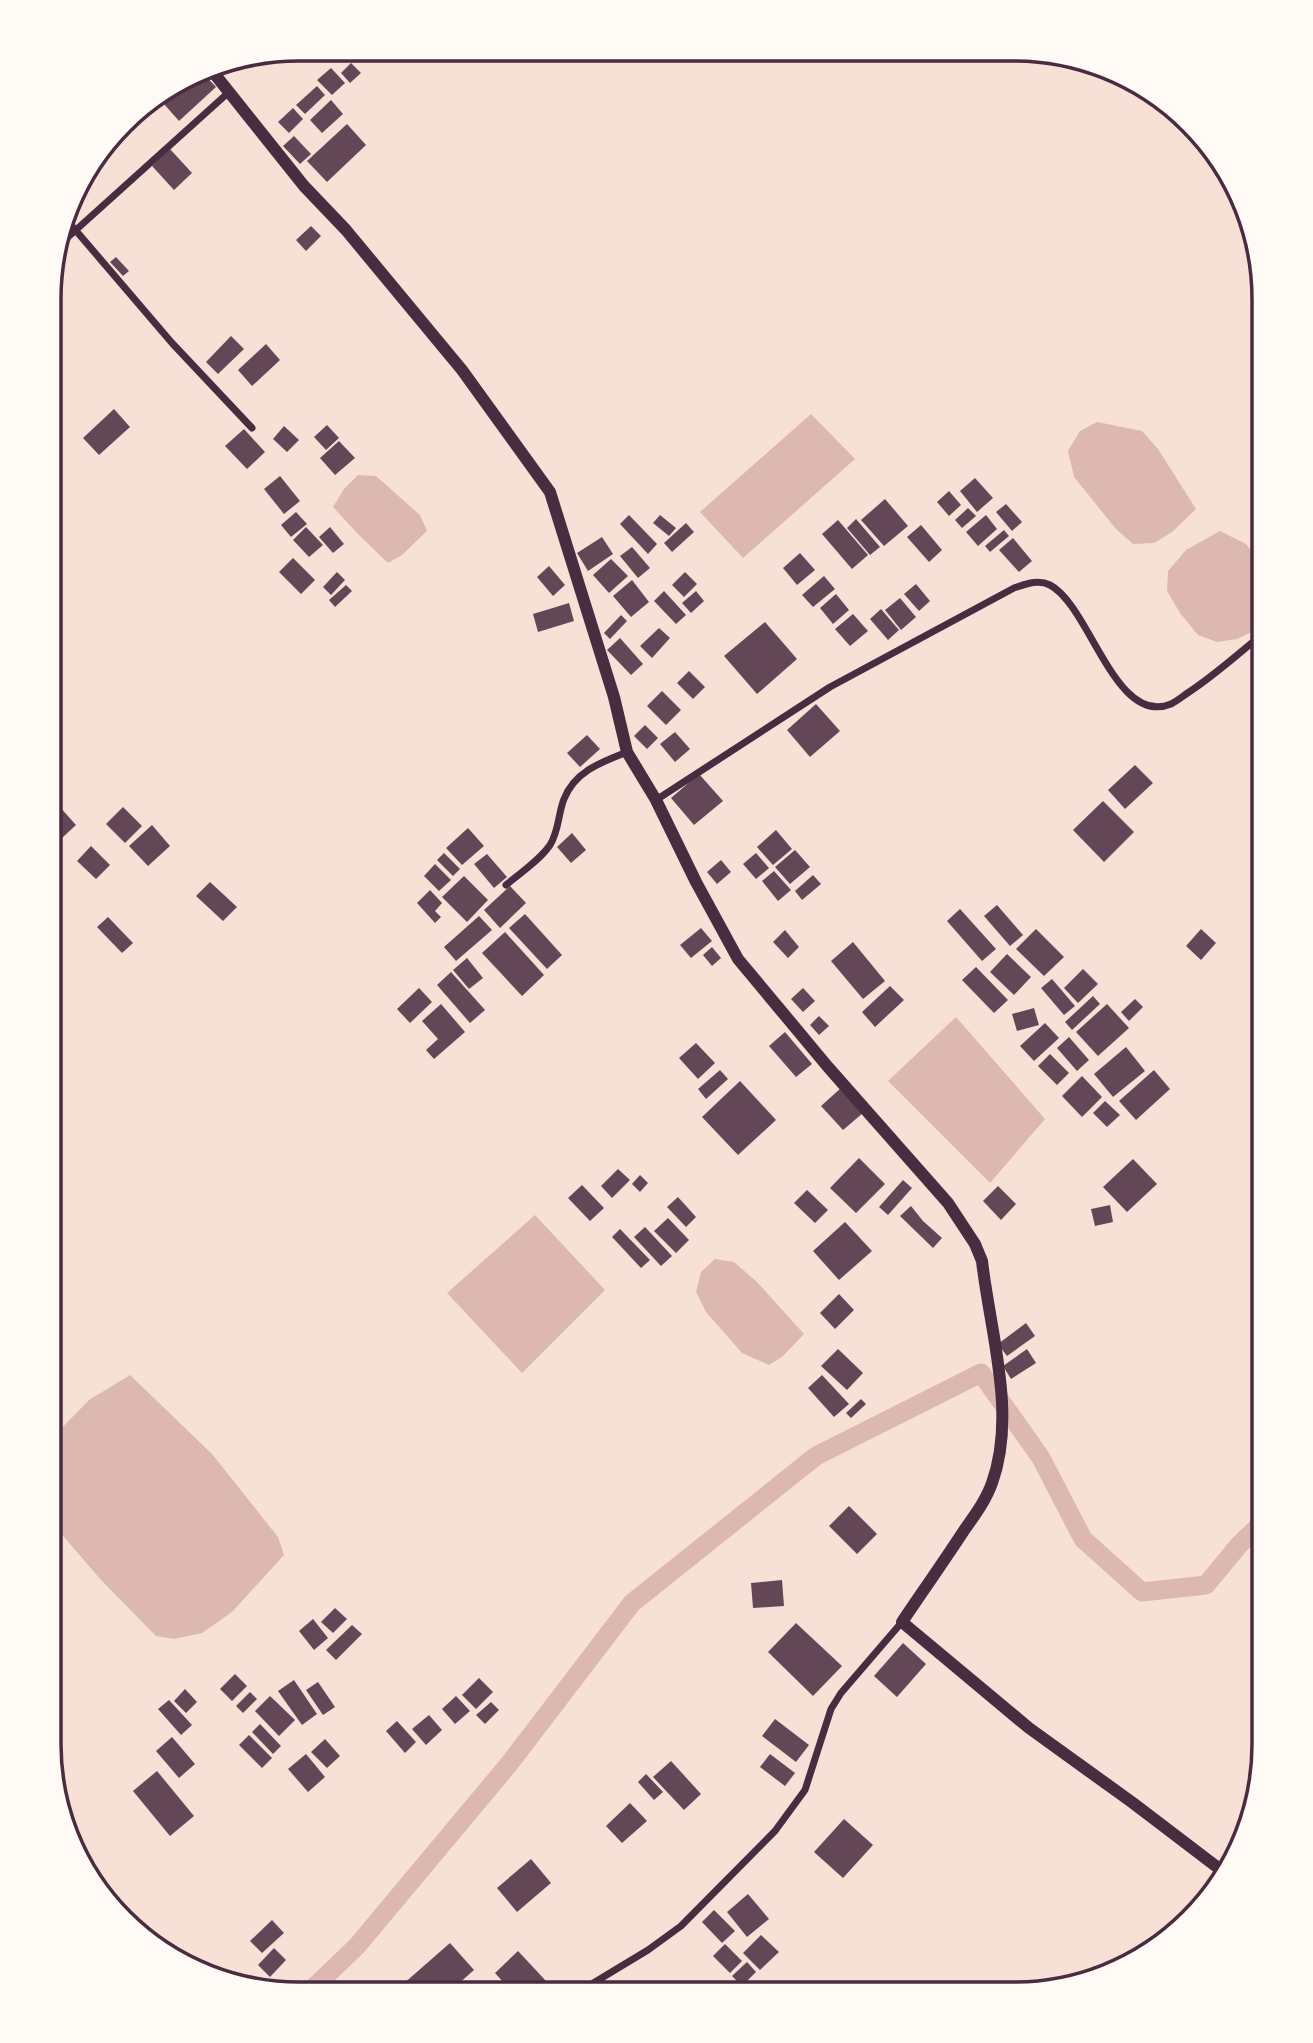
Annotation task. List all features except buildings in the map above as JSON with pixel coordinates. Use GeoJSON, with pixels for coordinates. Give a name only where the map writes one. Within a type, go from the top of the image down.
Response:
{"type":"FeatureCollection","features":[{"type":"Feature","properties":{"kind":"street"},"geometry":{"type":"LineString","coordinates":[[217,77],[304,186],[346,230],[463,370],[550,492],[614,697],[627,752],[656,800],[738,959],[828,1067],[948,1203],[975,1244],[982,1261],[1004,1425],[992,1483],[980,1507],[902,1622],[841,1693],[831,1709],[805,1790],[775,1831],[681,1926],[648,1950],[595,1982]]}},
{"type":"Feature","properties":{"kind":"street"},"geometry":{"type":"LineString","coordinates":[[69,237],[229,92]]}},
{"type":"Feature","properties":{"kind":"street"},"geometry":{"type":"LineString","coordinates":[[73,226],[172,343],[252,428]]}},
{"type":"Feature","properties":{"kind":"street"},"geometry":{"type":"LineString","coordinates":[[656,800],[830,687],[1014,588],[1033,582],[1049,585],[1065,597],[1124,690],[1144,705],[1157,707],[1171,704],[1198,687],[1252,643]]}},
{"type":"Feature","properties":{"kind":"street"},"geometry":{"type":"LineString","coordinates":[[506,885],[549,847],[555,836],[564,799],[574,781],[594,765],[627,752]]}},
{"type":"Feature","properties":{"kind":"street"},"geometry":{"type":"LineString","coordinates":[[902,1622],[1029,1728],[1217,1867]]}},
{"type":"Feature","properties":{"kind":"shaded area"},"geometry":{"type":"Polygon","coordinates":[[[811,414],[855,459],[743,558],[700,512],[811,414]]]}},
{"type":"Feature","properties":{"kind":"shaded area"},"geometry":{"type":"Polygon","coordinates":[[[1097,422],[1142,431],[1158,449],[1196,509],[1172,532],[1154,543],[1133,544],[1116,529],[1074,477],[1068,451],[1080,431],[1097,422]]]}},
{"type":"Feature","properties":{"kind":"shaded area"},"geometry":{"type":"Polygon","coordinates":[[[358,475],[376,476],[420,515],[427,531],[402,555],[388,563],[333,507],[344,489],[358,475]]]}},
{"type":"Feature","properties":{"kind":"shaded area"},"geometry":{"type":"Polygon","coordinates":[[[1220,531],[1246,544],[1252,551],[1252,632],[1237,639],[1217,642],[1198,635],[1180,613],[1167,591],[1168,571],[1186,550],[1220,531]]]}},
{"type":"Feature","properties":{"kind":"shaded area"},"geometry":{"type":"Polygon","coordinates":[[[956,1017],[1045,1119],[990,1183],[888,1081],[956,1017]]]}},
{"type":"Feature","properties":{"kind":"shaded area"},"geometry":{"type":"Polygon","coordinates":[[[535,1215],[605,1290],[522,1373],[447,1293],[535,1215]]]}},
{"type":"Feature","properties":{"kind":"shaded area"},"geometry":{"type":"Polygon","coordinates":[[[715,1259],[734,1262],[757,1282],[804,1334],[782,1357],[769,1365],[742,1353],[706,1312],[696,1292],[701,1272],[715,1259]]]}},
{"type":"Feature","properties":{"kind":"shaded area"},"geometry":{"type":"Polygon","coordinates":[[[130,1375],[212,1454],[278,1537],[284,1555],[232,1612],[202,1633],[174,1639],[156,1636],[101,1580],[61,1533],[61,1429],[89,1400],[130,1375]]]}},
{"type":"Feature","properties":{"kind":"waterway"},"geometry":{"type":"LineString","coordinates":[[319,1982],[357,1946],[509,1764],[632,1603],[816,1456],[981,1373],[1041,1458],[1083,1539],[1142,1592],[1206,1585],[1251,1533]]}}]}
